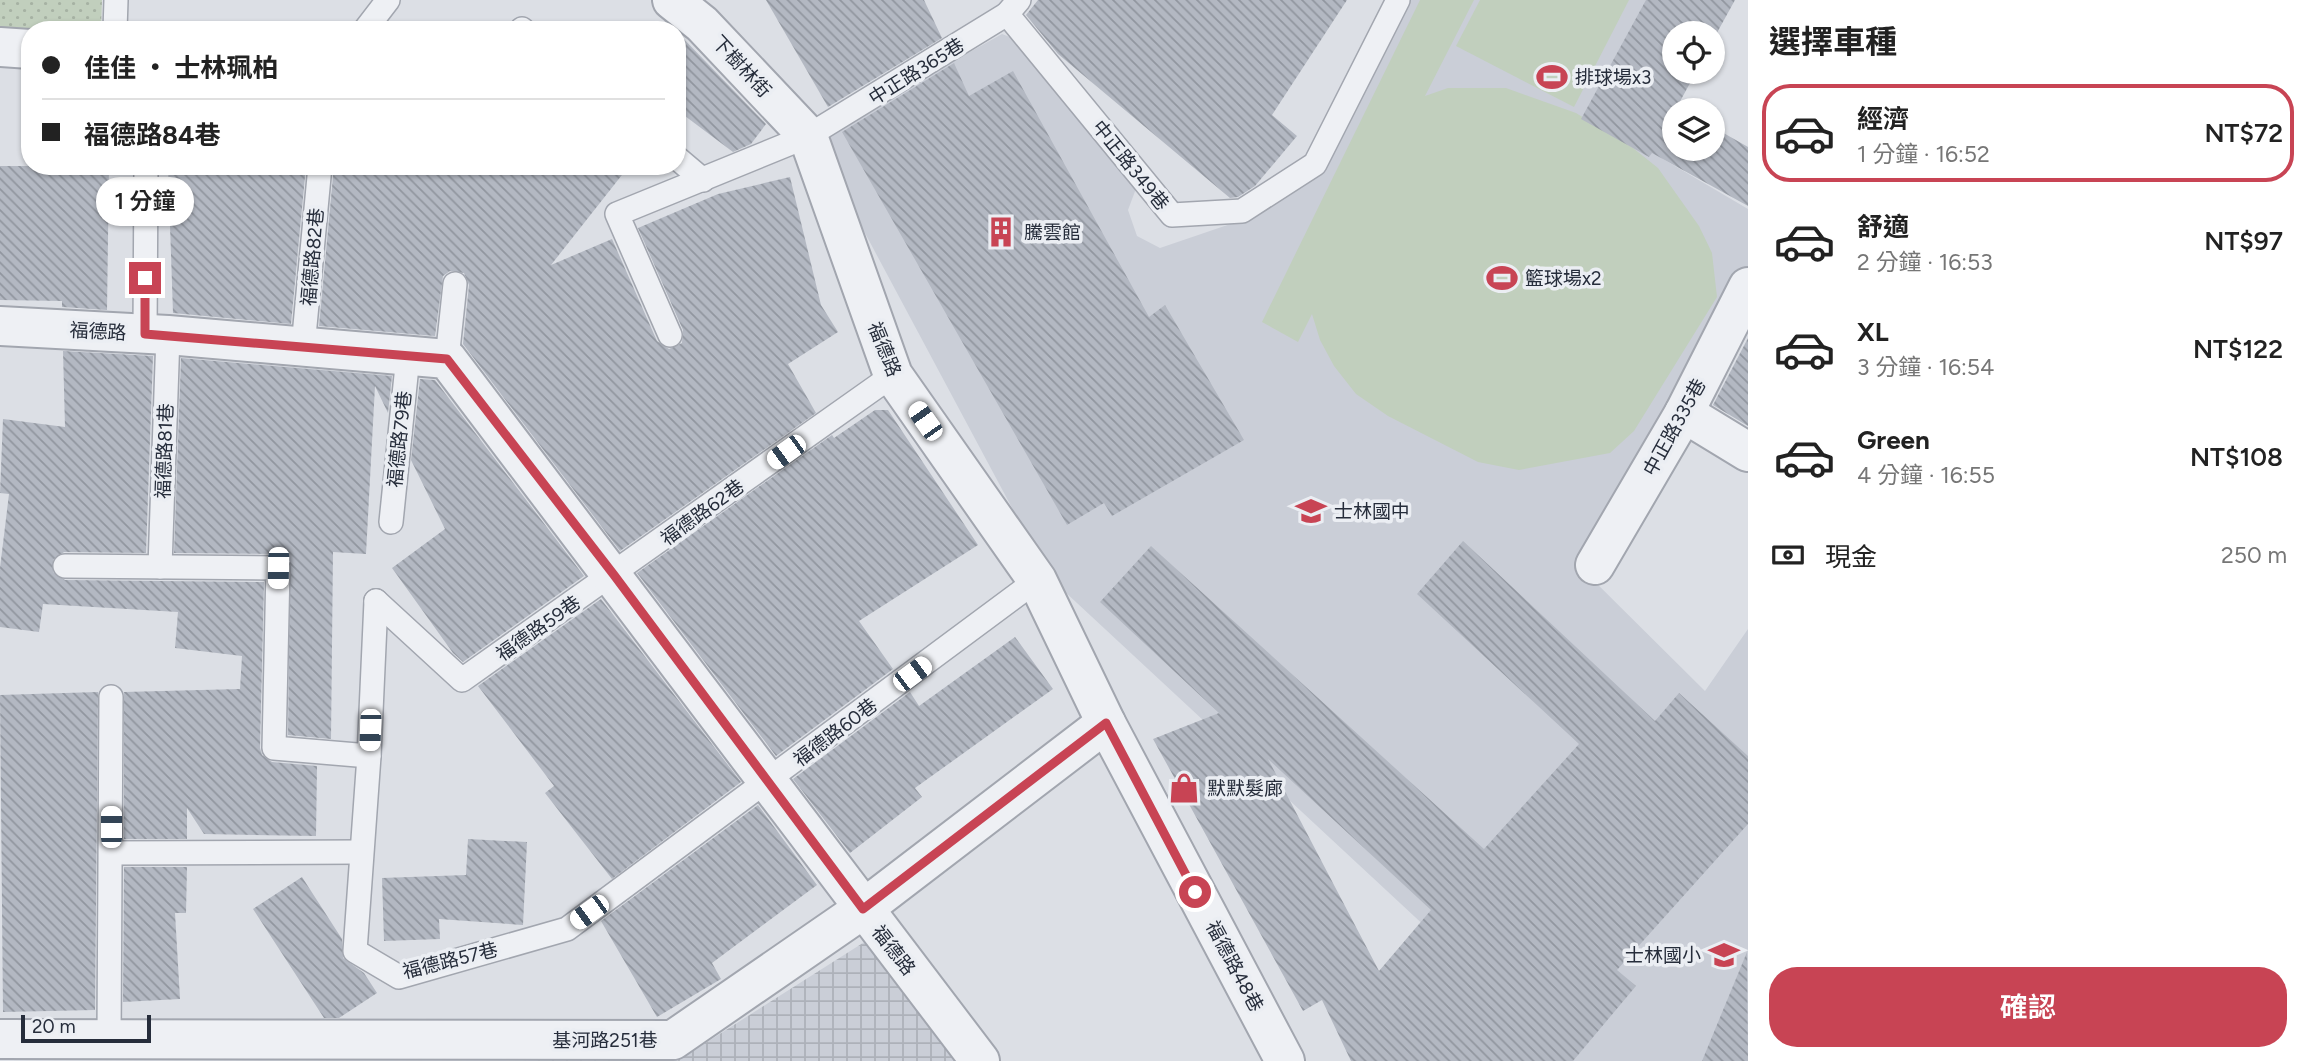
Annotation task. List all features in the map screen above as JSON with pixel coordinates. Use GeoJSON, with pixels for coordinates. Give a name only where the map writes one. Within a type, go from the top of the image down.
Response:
{"type":"FeatureCollection","features":[{"type":"Feature","properties":{"kind":"street","name":"下樹林街"},"geometry":{"type":"LineString","coordinates":[[672,0],[702,24],[808,136]]}},
{"type":"Feature","properties":{"kind":"street"},"geometry":{"type":"LineString","coordinates":[[0,47],[21,48]]}},
{"type":"Feature","properties":{"kind":"street","name":"福德路"},"geometry":{"type":"LineString","coordinates":[[808,136],[893,375],[1037,580],[1106,723]]}},
{"type":"Feature","properties":{"kind":"street","name":"中正路335巷"},"geometry":{"type":"LineString","coordinates":[[1595,565],[1684,413],[1748,287]]}},
{"type":"Feature","properties":{"kind":"street","name":"福德路"},"geometry":{"type":"LineString","coordinates":[[0,326],[157,334],[447,359],[614,575],[767,783],[980,1061]]}},
{"type":"Feature","properties":{"kind":"street"},"geometry":{"type":"LineString","coordinates":[[1684,413],[1748,452]]}},
{"type":"Feature","properties":{"kind":"street","name":"基河路251巷"},"geometry":{"type":"LineString","coordinates":[[0,1039],[673,1040],[863,909],[1106,723]]}},
{"type":"Feature","properties":{"kind":"street","name":"福德路48巷"},"geometry":{"type":"LineString","coordinates":[[1106,723],[1285,1061]]}},
{"type":"Feature","properties":{"kind":"lane"},"geometry":{"type":"LineString","coordinates":[[115,21],[116,0]]}},
{"type":"Feature","properties":{"kind":"lane"},"geometry":{"type":"LineString","coordinates":[[372,21],[388,0]]}},
{"type":"Feature","properties":{"kind":"lane","name":"中正路349巷"},"geometry":{"type":"LineString","coordinates":[[1013,7],[1172,215],[1242,211],[1315,164],[1398,0]]}},
{"type":"Feature","properties":{"kind":"lane","name":"中正路365巷"},"geometry":{"type":"LineString","coordinates":[[670,335],[617,214],[808,136],[1013,7]]}},
{"type":"Feature","properties":{"kind":"lane"},"geometry":{"type":"LineString","coordinates":[[686,166],[703,180]]}},
{"type":"Feature","properties":{"kind":"lane","name":"福德路81巷"},"geometry":{"type":"LineString","coordinates":[[147,175],[157,334],[160,567]]}},
{"type":"Feature","properties":{"kind":"lane","name":"福德路82巷"},"geometry":{"type":"LineString","coordinates":[[303,347],[319,175]]}},
{"type":"Feature","properties":{"kind":"lane"},"geometry":{"type":"LineString","coordinates":[[447,359],[455,284]]}},
{"type":"Feature","properties":{"kind":"lane","name":"福德路79巷"},"geometry":{"type":"LineString","coordinates":[[391,522],[408,356]]}},
{"type":"Feature","properties":{"kind":"lane","name":"福德路62巷"},"geometry":{"type":"LineString","coordinates":[[614,575],[893,375]]}},
{"type":"Feature","properties":{"kind":"lane"},"geometry":{"type":"LineString","coordinates":[[65,566],[278,568],[274,748],[369,756]]}},
{"type":"Feature","properties":{"kind":"lane","name":"福德路59巷"},"geometry":{"type":"LineString","coordinates":[[376,601],[462,680],[614,575]]}},
{"type":"Feature","properties":{"kind":"lane","name":"福德路60巷"},"geometry":{"type":"LineString","coordinates":[[767,783],[1037,580]]}},
{"type":"Feature","properties":{"kind":"lane","name":"福德路57巷"},"geometry":{"type":"LineString","coordinates":[[376,601],[369,756],[355,951],[399,977],[567,929],[767,783]]}},
{"type":"Feature","properties":{"kind":"lane"},"geometry":{"type":"LineString","coordinates":[[109,1038],[111,697]]}},
{"type":"Feature","properties":{"kind":"lane"},"geometry":{"type":"LineString","coordinates":[[111,853],[361,852]]}},
{"type":"Feature","properties":{"kind":"shaded area","name":"士林國中"},"geometry":{"type":"Polygon","coordinates":[[[1404,0],[1648,0],[1590,116],[1662,158],[1662,161],[1666,161],[1748,209],[1748,273],[1577,564],[1705,691],[1748,629],[1748,1061],[1570,1061],[1049,577],[827,162],[831,130],[1002,34],[1020,41],[1137,186],[1128,210],[1137,236],[1160,248],[1251,217],[1316,168],[1404,0]]]}},
{"type":"Feature","properties":{"kind":"shaded area"},"geometry":{"type":"Polygon","coordinates":[[[866,941],[959,1061],[519,1061],[685,1056],[866,941]]]}},
{"type":"Feature","properties":{"kind":"green space"},"geometry":{"type":"Polygon","coordinates":[[[0,0],[102,0],[101,21],[21,21],[21,30],[0,30],[0,0]]]}},
{"type":"Feature","properties":{"kind":"green space"},"geometry":{"type":"Polygon","coordinates":[[[1420,0],[1474,0],[1425,96],[1448,88],[1506,88],[1576,113],[1633,148],[1658,168],[1699,226],[1712,253],[1717,297],[1634,431],[1610,453],[1519,470],[1478,462],[1388,416],[1356,394],[1334,366],[1320,340],[1312,314],[1298,342],[1262,322],[1420,0]]]}},
{"type":"Feature","properties":{"kind":"green space","name":"排球場x3"},"geometry":{"type":"Polygon","coordinates":[[[1480,0],[1629,0],[1574,107],[1456,46],[1480,0]]]}},
{"type":"Feature","properties":{"kind":"building"},"geometry":{"type":"Polygon","coordinates":[[[766,0],[924,0],[942,38],[828,107],[766,0]]]}},
{"type":"Feature","properties":{"kind":"building"},"geometry":{"type":"Polygon","coordinates":[[[1038,0],[1347,0],[1272,115],[1297,136],[1255,186],[1238,197],[1230,198],[1058,54],[1026,15],[1038,0]]]}},
{"type":"Feature","properties":{"kind":"building"},"geometry":{"type":"Polygon","coordinates":[[[1646,0],[1735,0],[1723,21],[1662,21],[1662,84],[1689,84],[1682,98],[1662,98],[1662,159],[1652,153],[1649,157],[1581,119],[1646,0]]]}},
{"type":"Feature","properties":{"kind":"building"},"geometry":{"type":"Polygon","coordinates":[[[686,41],[766,124],[751,144],[733,152],[686,117],[686,41]]]}},
{"type":"Feature","properties":{"kind":"building","name":"騰雲館"},"geometry":{"type":"Polygon","coordinates":[[[954,63],[969,96],[1013,71],[1149,317],[1165,305],[1244,440],[1112,516],[1104,503],[1067,525],[842,132],[954,63]]]}},
{"type":"Feature","properties":{"kind":"building"},"geometry":{"type":"Polygon","coordinates":[[[1725,134],[1748,147],[1748,206],[1666,161],[1725,161],[1725,134]]]}},
{"type":"Feature","properties":{"kind":"building"},"geometry":{"type":"Polygon","coordinates":[[[0,166],[21,166],[21,175],[109,175],[107,310],[62,307],[62,301],[0,300],[0,166]]]}},
{"type":"Feature","properties":{"kind":"building"},"geometry":{"type":"Polygon","coordinates":[[[168,175],[305,175],[291,324],[173,313],[168,175]]]}},
{"type":"Feature","properties":{"kind":"building"},"geometry":{"type":"Polygon","coordinates":[[[333,175],[622,175],[551,265],[612,239],[657,341],[669,349],[682,343],[683,330],[638,228],[718,194],[790,177],[821,305],[838,332],[788,364],[816,413],[620,551],[463,344],[469,285],[464,273],[450,271],[443,276],[435,336],[319,326],[333,175]]]}},
{"type":"Feature","properties":{"kind":"building"},"geometry":{"type":"Polygon","coordinates":[[[1748,338],[1748,426],[1713,405],[1748,338]]]}},
{"type":"Feature","properties":{"kind":"building"},"geometry":{"type":"Polygon","coordinates":[[[63,351],[153,356],[146,553],[64,552],[53,560],[53,572],[65,580],[264,582],[260,748],[262,755],[272,762],[317,766],[316,836],[204,834],[187,808],[187,839],[124,839],[124,692],[240,689],[242,656],[175,648],[178,612],[43,604],[39,632],[0,627],[0,568],[9,494],[0,493],[3,419],[65,427],[63,351]]]}},
{"type":"Feature","properties":{"kind":"building"},"geometry":{"type":"Polygon","coordinates":[[[181,358],[392,376],[388,413],[375,386],[366,554],[333,552],[331,739],[288,735],[290,561],[278,554],[174,553],[181,358]]]}},
{"type":"Feature","properties":{"kind":"building"},"geometry":{"type":"Polygon","coordinates":[[[420,379],[435,380],[584,576],[463,662],[453,653],[392,568],[445,529],[411,460],[420,379]]]}},
{"type":"Feature","properties":{"kind":"building"},"geometry":{"type":"Polygon","coordinates":[[[875,410],[888,410],[978,545],[859,621],[893,669],[776,756],[637,573],[832,435],[834,438],[875,410]]]}},
{"type":"Feature","properties":{"kind":"building"},"geometry":{"type":"Polygon","coordinates":[[[1463,541],[1655,721],[1679,693],[1748,756],[1748,824],[1617,970],[1636,986],[1573,1061],[1351,1061],[1322,1000],[1303,1011],[1153,739],[1219,713],[1100,602],[1151,546],[1484,849],[1579,744],[1417,594],[1463,541]],[[1268,759],[1379,971],[1431,910],[1268,759]]]}},
{"type":"Feature","properties":{"kind":"building"},"geometry":{"type":"Polygon","coordinates":[[[601,599],[741,782],[612,879],[545,793],[554,786],[478,686],[601,599]]]}},
{"type":"Feature","properties":{"kind":"building"},"geometry":{"type":"Polygon","coordinates":[[[1015,637],[1053,689],[915,788],[922,797],[850,853],[793,779],[910,692],[919,706],[1015,637]]]}},
{"type":"Feature","properties":{"kind":"building"},"geometry":{"type":"Polygon","coordinates":[[[98,692],[95,1010],[3,1012],[0,695],[98,692]]]}},
{"type":"Feature","properties":{"kind":"building"},"geometry":{"type":"Polygon","coordinates":[[[758,805],[817,885],[712,963],[721,979],[657,1017],[601,921],[758,805]]]}},
{"type":"Feature","properties":{"kind":"building"},"geometry":{"type":"Polygon","coordinates":[[[468,839],[527,842],[523,925],[439,919],[440,939],[384,941],[382,878],[466,875],[468,839]]]}},
{"type":"Feature","properties":{"kind":"building"},"geometry":{"type":"Polygon","coordinates":[[[124,867],[187,867],[186,913],[175,913],[180,999],[123,1002],[124,867]]]}},
{"type":"Feature","properties":{"kind":"building"},"geometry":{"type":"Polygon","coordinates":[[[302,877],[342,939],[343,958],[364,973],[377,993],[339,1018],[324,1018],[253,909],[302,877]]]}},
{"type":"Feature","properties":{"kind":"building"},"geometry":{"type":"Polygon","coordinates":[[[1747,952],[1748,1061],[1702,1061],[1747,952]]]}},
{"type":"Feature","properties":{"kind":"place","name":"排球場x3"},"geometry":{"type":"Point","coordinates":[1552,77]}},
{"type":"Feature","properties":{"kind":"place","name":"騰雲館"},"geometry":{"type":"Point","coordinates":[1001,232]}},
{"type":"Feature","properties":{"kind":"place","name":"籃球場x2"},"geometry":{"type":"Point","coordinates":[1502,278]}},
{"type":"Feature","properties":{"kind":"place","name":"士林國中"},"geometry":{"type":"Point","coordinates":[1311,511]}},
{"type":"Feature","properties":{"kind":"place","name":"默默髮廊"},"geometry":{"type":"Point","coordinates":[1184,788]}},
{"type":"Feature","properties":{"kind":"place","name":"士林國小"},"geometry":{"type":"Point","coordinates":[1724,955]}},
{"type":"Feature","properties":{"kind":"route"},"geometry":{"type":"LineString","coordinates":[[145,278],[145,334],[447,359],[614,575],[863,909],[1106,723],[1195,892]]}}]}
